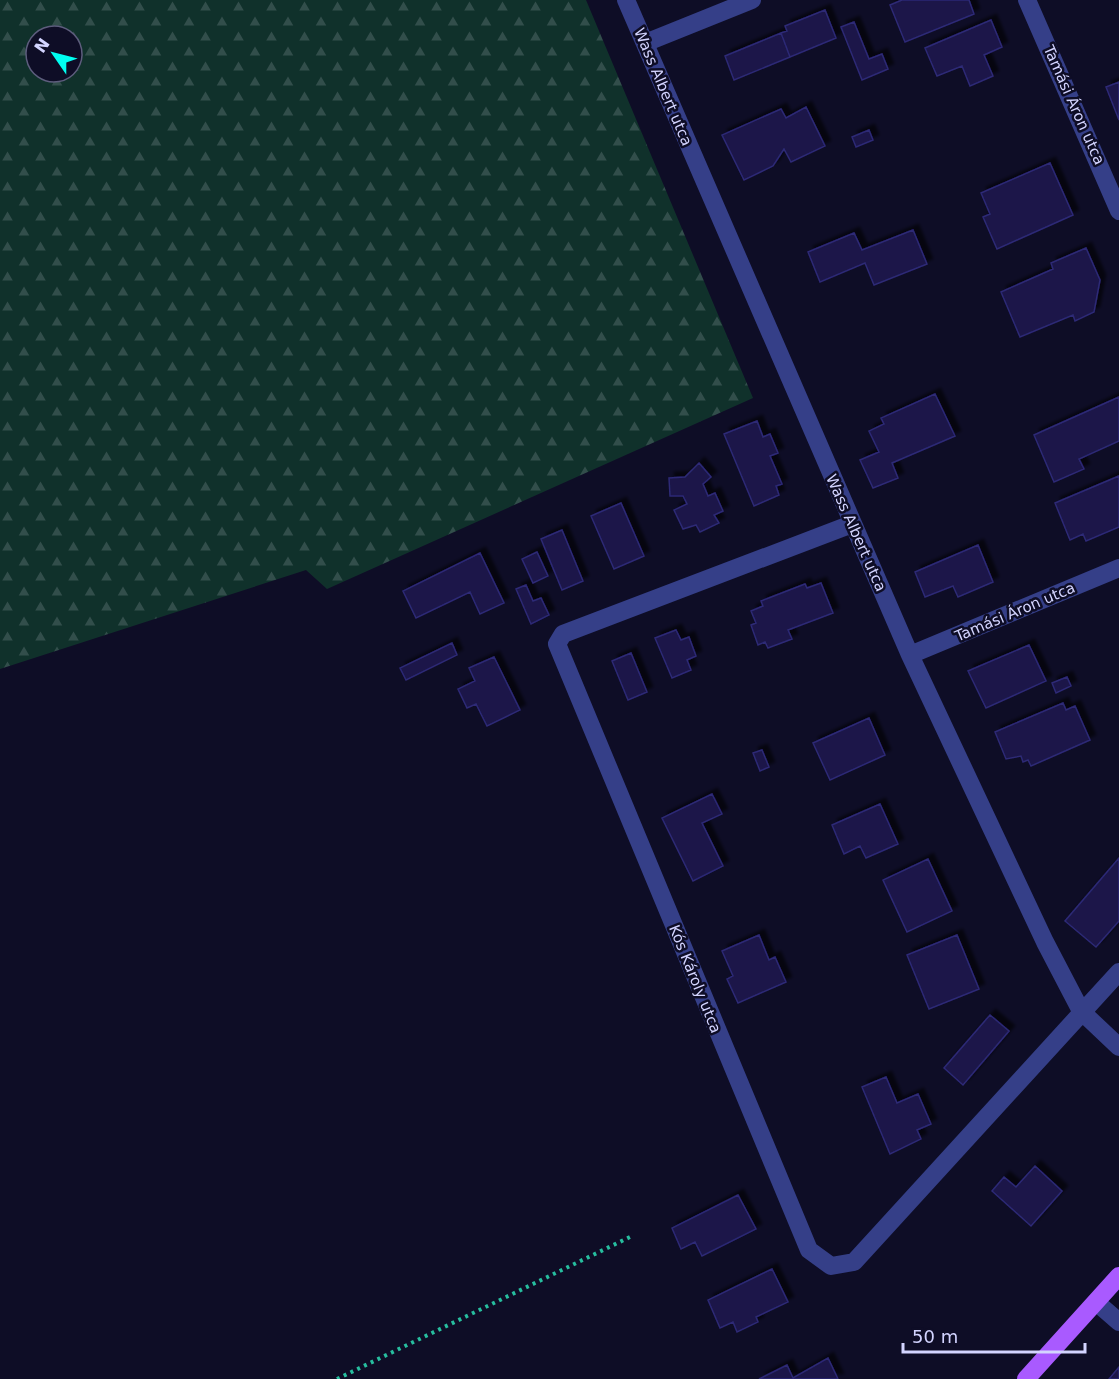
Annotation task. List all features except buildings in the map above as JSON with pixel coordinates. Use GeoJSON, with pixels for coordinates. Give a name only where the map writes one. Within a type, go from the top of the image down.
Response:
{"type":"FeatureCollection","features":[{"type":"Feature","properties":{"kind":"main road"},"geometry":{"type":"LineString","coordinates":[[1026,1379],[1119,1276]]}},
{"type":"Feature","properties":{"kind":"street","name":"Wass Albert utca"},"geometry":{"type":"LineString","coordinates":[[626,0],[910,655],[1045,942],[1081,1011],[1119,1047]]}},
{"type":"Feature","properties":{"kind":"street"},"geometry":{"type":"LineString","coordinates":[[645,43],[752,0]]}},
{"type":"Feature","properties":{"kind":"street","name":"Tamási Áron utca"},"geometry":{"type":"LineString","coordinates":[[1028,0],[1119,211]]}},
{"type":"Feature","properties":{"kind":"street","name":"Kós Károly utca"},"geometry":{"type":"LineString","coordinates":[[852,524],[563,634],[557,645],[809,1250],[831,1266],[854,1262],[1081,1011]]}},
{"type":"Feature","properties":{"kind":"street","name":"Tamási Áron utca"},"geometry":{"type":"LineString","coordinates":[[910,655],[1119,568]]}},
{"type":"Feature","properties":{"kind":"street"},"geometry":{"type":"LineString","coordinates":[[1081,1011],[1119,972]]}},
{"type":"Feature","properties":{"kind":"street"},"geometry":{"type":"LineString","coordinates":[[1096,1302],[1119,1322]]}},
{"type":"Feature","properties":{"kind":"path"},"geometry":{"type":"LineString","coordinates":[[337,1379],[632,1236]]}},
{"type":"Feature","properties":{"kind":"green space"},"geometry":{"type":"Polygon","coordinates":[[[0,0],[586,0],[753,398],[327,589],[306,570],[0,669],[0,0]]]}}]}
